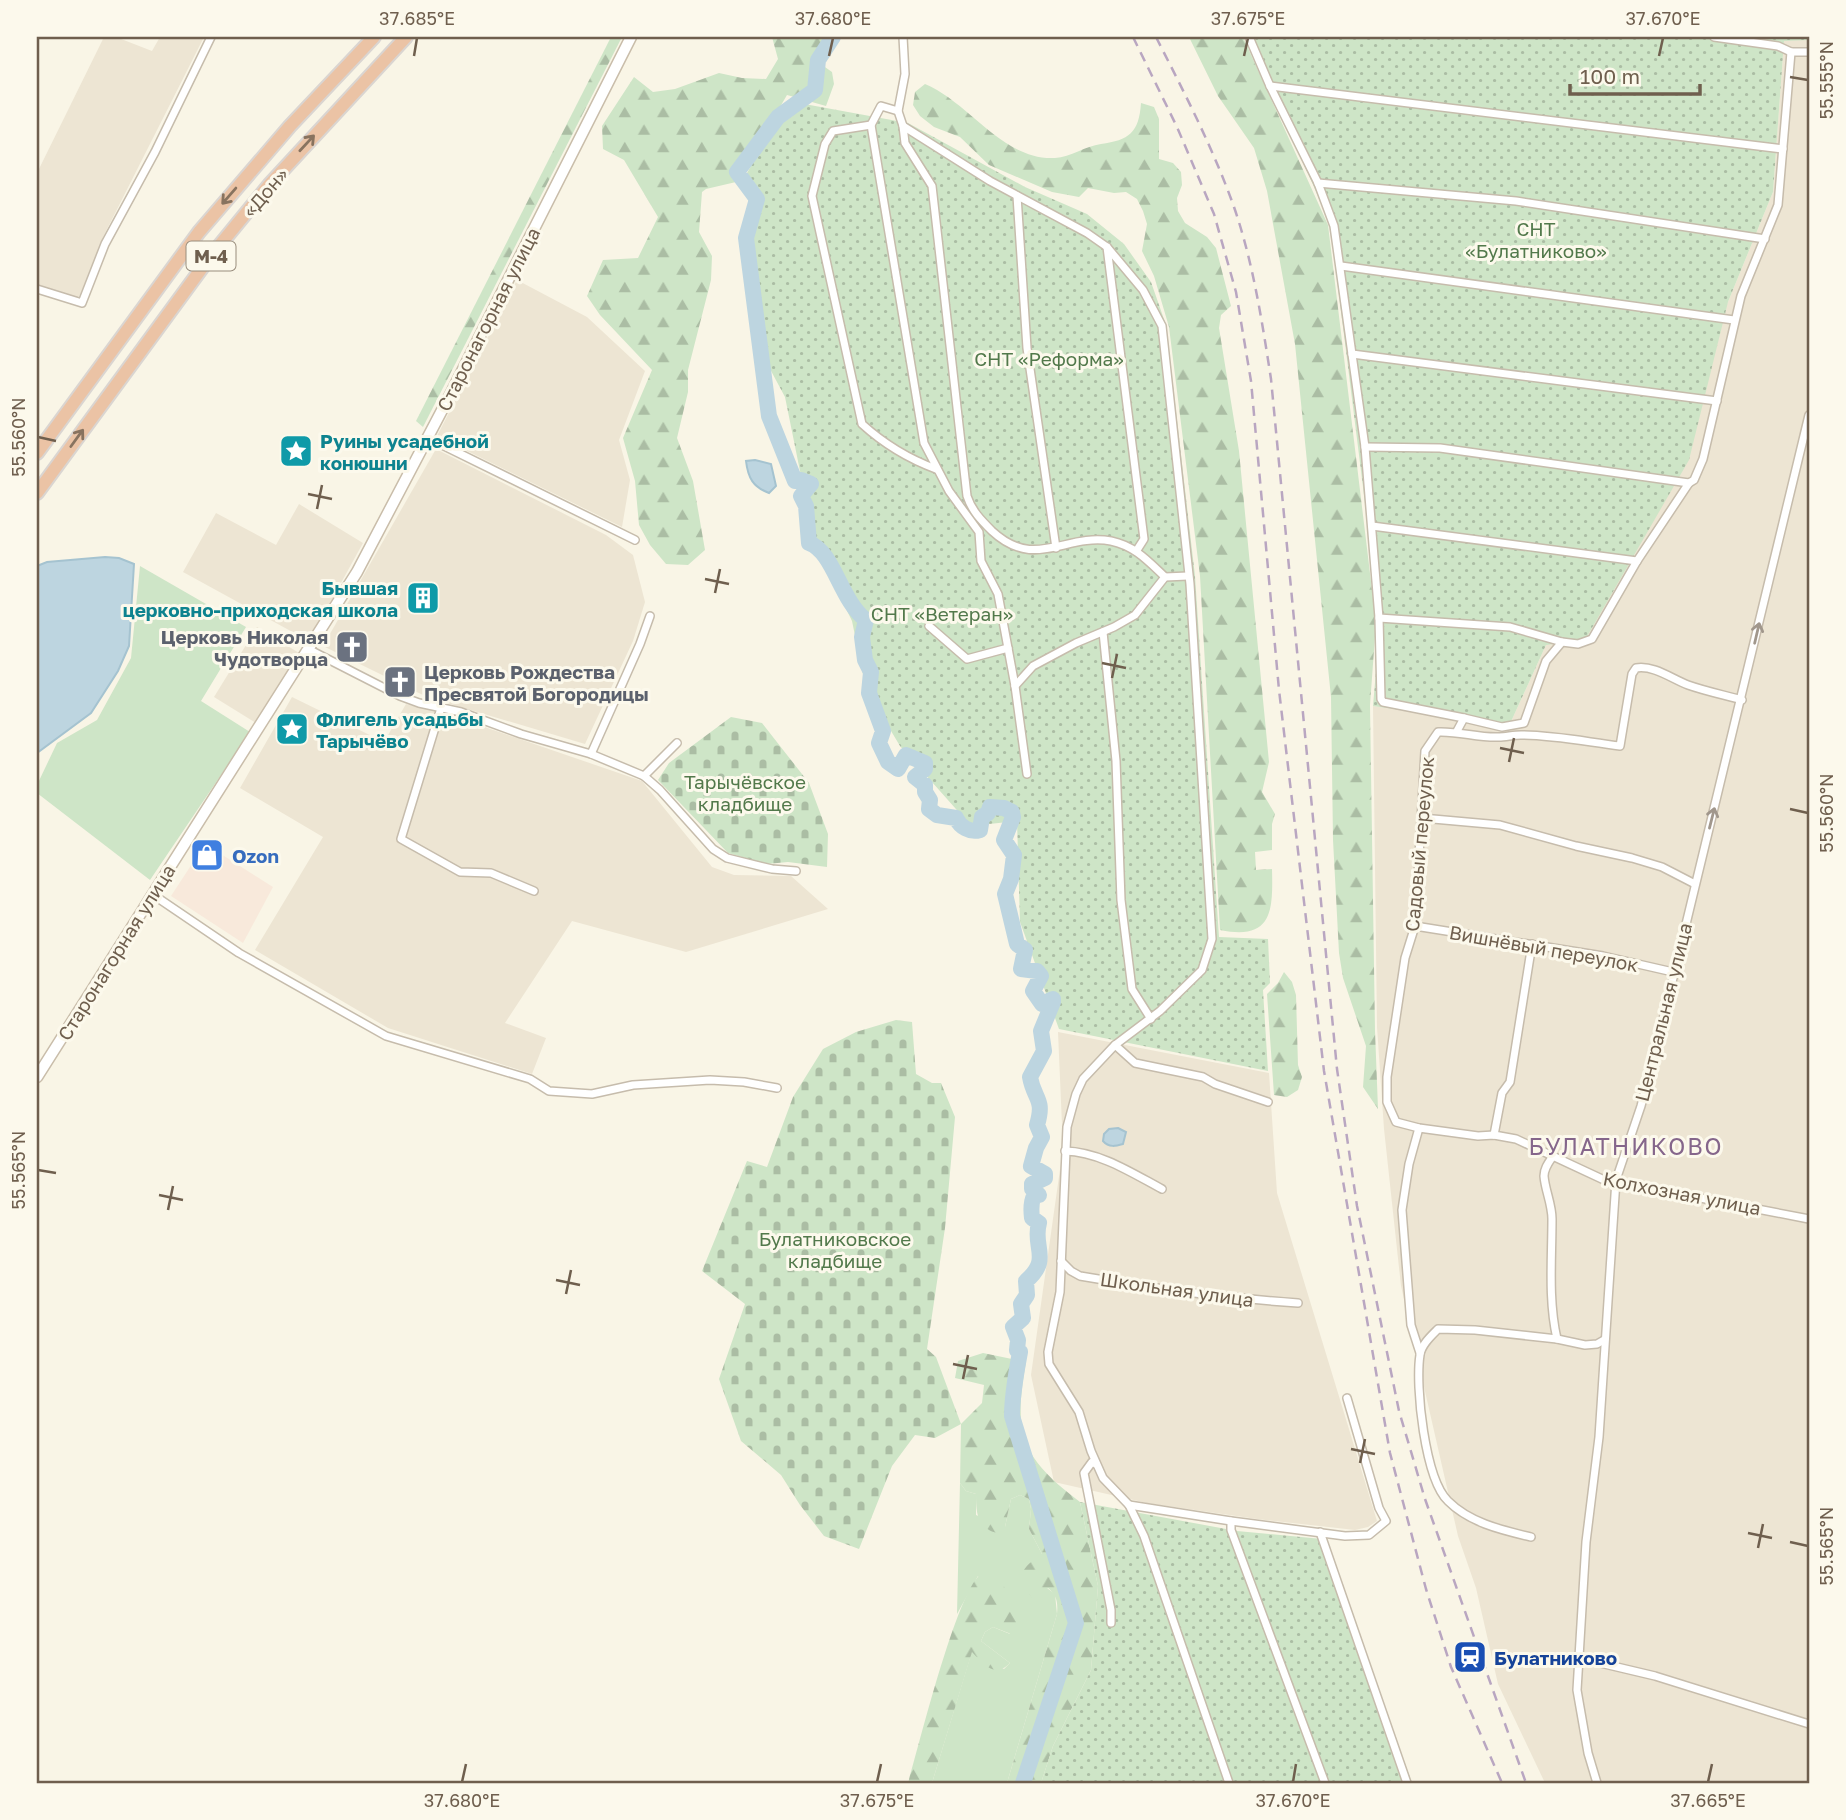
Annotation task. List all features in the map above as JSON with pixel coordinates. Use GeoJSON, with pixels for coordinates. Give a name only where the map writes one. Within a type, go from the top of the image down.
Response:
{"type":"FeatureCollection","features":[{"type":"Feature","properties":{"kind":"highway","name":"«Дон»"},"geometry":{"type":"LineString","coordinates":[[37,453],[199,232],[290,125],[374,37]]}},
{"type":"Feature","properties":{"kind":"highway","name":"«Дон»"},"geometry":{"type":"LineString","coordinates":[[37,493],[211,257],[269,185],[406,37]]}},
{"type":"Feature","properties":{"kind":"main road","name":"Старонагорная улица"},"geometry":{"type":"LineString","coordinates":[[37,1077],[310,650],[376,540],[631,37]]}},
{"type":"Feature","properties":{"kind":"street"},"geometry":{"type":"LineString","coordinates":[[37,289],[82,303],[105,244],[155,152],[211,37]]}},
{"type":"Feature","properties":{"kind":"street"},"geometry":{"type":"LineString","coordinates":[[903,37],[905,74],[898,111],[905,143],[932,186],[967,496],[971,508],[1005,542],[1025,550],[1056,548],[1091,539],[1114,542],[1137,550],[1165,577],[1188,576]]}},
{"type":"Feature","properties":{"kind":"street"},"geometry":{"type":"LineString","coordinates":[[1249,37],[1318,183],[1334,226],[1365,447],[1379,618],[1381,699],[1383,702],[1502,727],[1524,723],[1546,661],[1562,642]]}},
{"type":"Feature","properties":{"kind":"street"},"geometry":{"type":"LineString","coordinates":[[1714,37],[1778,46],[1791,52],[1809,52]]}},
{"type":"Feature","properties":{"kind":"street"},"geometry":{"type":"LineString","coordinates":[[1774,37],[1778,46]]}},
{"type":"Feature","properties":{"kind":"street"},"geometry":{"type":"LineString","coordinates":[[1379,618],[1510,627],[1578,644],[1592,639],[1637,561],[1689,483],[1694,480],[1703,459],[1734,320],[1750,271],[1778,205],[1791,52]]}},
{"type":"Feature","properties":{"kind":"street"},"geometry":{"type":"LineString","coordinates":[[1270,86],[1783,149]]}},
{"type":"Feature","properties":{"kind":"street"},"geometry":{"type":"LineString","coordinates":[[898,111],[881,106],[872,125],[924,443],[948,491],[979,532],[981,561],[998,594],[1016,686],[1027,774]]}},
{"type":"Feature","properties":{"kind":"street"},"geometry":{"type":"LineString","coordinates":[[872,125],[833,131],[825,144],[812,196],[862,424],[916,462],[936,469]]}},
{"type":"Feature","properties":{"kind":"street"},"geometry":{"type":"LineString","coordinates":[[903,126],[990,181],[1087,233],[1107,247],[1143,290],[1162,326],[1188,576],[1212,939],[1202,970],[1150,1019],[1115,1045],[1083,1079],[1076,1094],[1067,1127],[1065,1151],[1060,1292],[1048,1352],[1049,1364],[1080,1412],[1103,1478],[1129,1505],[1144,1536],[1229,1783]]}},
{"type":"Feature","properties":{"kind":"street"},"geometry":{"type":"LineString","coordinates":[[1318,183],[1516,201],[1765,239]]}},
{"type":"Feature","properties":{"kind":"street"},"geometry":{"type":"LineString","coordinates":[[1017,196],[1027,348],[1056,548]]}},
{"type":"Feature","properties":{"kind":"street"},"geometry":{"type":"LineString","coordinates":[[1107,247],[1144,539],[1137,550]]}},
{"type":"Feature","properties":{"kind":"street"},"geometry":{"type":"LineString","coordinates":[[1341,266],[1734,320]]}},
{"type":"Feature","properties":{"kind":"street"},"geometry":{"type":"LineString","coordinates":[[1352,355],[1717,401]]}},
{"type":"Feature","properties":{"kind":"street","name":"Центральная улица"},"geometry":{"type":"LineString","coordinates":[[1597,1783],[1588,1753],[1577,1690],[1586,1542],[1599,1437],[1616,1180],[1640,1106],[1742,700],[1809,415]]}},
{"type":"Feature","properties":{"kind":"street"},"geometry":{"type":"LineString","coordinates":[[428,438],[635,540]]}},
{"type":"Feature","properties":{"kind":"street"},"geometry":{"type":"LineString","coordinates":[[1365,447],[1440,448],[1689,483]]}},
{"type":"Feature","properties":{"kind":"street"},"geometry":{"type":"LineString","coordinates":[[1372,526],[1637,561]]}},
{"type":"Feature","properties":{"kind":"street"},"geometry":{"type":"LineString","coordinates":[[1016,686],[1033,666],[1135,615],[1165,577]]}},
{"type":"Feature","properties":{"kind":"street"},"geometry":{"type":"LineString","coordinates":[[591,754],[650,616]]}},
{"type":"Feature","properties":{"kind":"street"},"geometry":{"type":"LineString","coordinates":[[929,626],[967,659],[1008,648]]}},
{"type":"Feature","properties":{"kind":"street"},"geometry":{"type":"LineString","coordinates":[[1103,632],[1116,761],[1121,900],[1132,989],[1150,1019]]}},
{"type":"Feature","properties":{"kind":"street"},"geometry":{"type":"LineString","coordinates":[[310,650],[400,696],[461,712],[521,734],[591,754],[644,776],[713,849],[727,858],[772,869],[796,871]]}},
{"type":"Feature","properties":{"kind":"street"},"geometry":{"type":"LineString","coordinates":[[1464,718],[1457,731],[1498,737],[1518,735],[1584,739],[1620,746],[1632,674],[1636,668],[1641,667],[1653,669],[1689,685],[1742,700]]}},
{"type":"Feature","properties":{"kind":"street"},"geometry":{"type":"LineString","coordinates":[[441,708],[401,839],[460,872],[491,873],[534,891]]}},
{"type":"Feature","properties":{"kind":"street","name":"Садовый переулок"},"geometry":{"type":"LineString","coordinates":[[1396,1122],[1387,1102],[1387,1077],[1405,958],[1415,926],[1425,751],[1438,732],[1457,731]]}},
{"type":"Feature","properties":{"kind":"street"},"geometry":{"type":"LineString","coordinates":[[644,776],[677,743]]}},
{"type":"Feature","properties":{"kind":"street"},"geometry":{"type":"LineString","coordinates":[[1422,818],[1500,825],[1662,867],[1695,884]]}},
{"type":"Feature","properties":{"kind":"street"},"geometry":{"type":"LineString","coordinates":[[152,894],[239,953],[386,1036],[530,1079],[549,1091],[592,1094],[633,1085],[710,1080],[777,1088]]}},
{"type":"Feature","properties":{"kind":"street","name":"Вишнёвый переулок"},"geometry":{"type":"LineString","coordinates":[[1415,926],[1603,956],[1673,972]]}},
{"type":"Feature","properties":{"kind":"street"},"geometry":{"type":"LineString","coordinates":[[1494,1135],[1502,1093],[1510,1082],[1532,944]]}},
{"type":"Feature","properties":{"kind":"street"},"geometry":{"type":"LineString","coordinates":[[1115,1045],[1135,1063],[1203,1077],[1215,1084],[1268,1102]]}},
{"type":"Feature","properties":{"kind":"street","name":"Колхозная улица"},"geometry":{"type":"LineString","coordinates":[[1396,1122],[1419,1128],[1516,1139],[1602,1179],[1809,1219]]}},
{"type":"Feature","properties":{"kind":"street"},"geometry":{"type":"LineString","coordinates":[[1419,1128],[1409,1164],[1402,1210],[1411,1325],[1420,1353],[1420,1403],[1425,1441],[1437,1485],[1447,1501],[1475,1521],[1531,1537]]}},
{"type":"Feature","properties":{"kind":"street"},"geometry":{"type":"LineString","coordinates":[[1065,1151],[1078,1151],[1104,1160],[1162,1189]]}},
{"type":"Feature","properties":{"kind":"street"},"geometry":{"type":"LineString","coordinates":[[1553,1156],[1547,1164],[1544,1177],[1552,1217],[1550,1264],[1557,1339]]}},
{"type":"Feature","properties":{"kind":"street","name":"Школьная улица"},"geometry":{"type":"LineString","coordinates":[[1061,1261],[1080,1276],[1234,1299],[1298,1303]]}},
{"type":"Feature","properties":{"kind":"street"},"geometry":{"type":"LineString","coordinates":[[1420,1353],[1438,1329],[1475,1330],[1557,1339],[1585,1345],[1604,1340]]}},
{"type":"Feature","properties":{"kind":"street"},"geometry":{"type":"LineString","coordinates":[[1129,1505],[1345,1536],[1369,1535],[1386,1521],[1379,1508],[1347,1398]]}},
{"type":"Feature","properties":{"kind":"street"},"geometry":{"type":"LineString","coordinates":[[1096,1464],[1092,1462],[1083,1472],[1111,1610],[1111,1623]]}},
{"type":"Feature","properties":{"kind":"street"},"geometry":{"type":"LineString","coordinates":[[1231,1521],[1231,1530],[1325,1783]]}},
{"type":"Feature","properties":{"kind":"street"},"geometry":{"type":"LineString","coordinates":[[1320,1532],[1407,1783]]}},
{"type":"Feature","properties":{"kind":"street"},"geometry":{"type":"LineString","coordinates":[[1579,1658],[1664,1679],[1809,1724]]}},
{"type":"Feature","properties":{"kind":"shaded area"},"geometry":{"type":"Polygon","coordinates":[[[104,37],[116,37],[152,51],[160,37],[204,37],[103,237],[81,294],[77,298],[37,285],[37,173],[104,37]]]}},
{"type":"Feature","properties":{"kind":"shaded area","name":"Булатниково"},"geometry":{"type":"Polygon","coordinates":[[[1784,40],[1809,40],[1809,1783],[1545,1783],[1498,1684],[1476,1588],[1458,1536],[1401,1286],[1384,1129],[1377,1027],[1373,706],[1509,726],[1546,645],[1728,302],[1773,192],[1784,40]]]}},
{"type":"Feature","properties":{"kind":"shaded area"},"geometry":{"type":"Polygon","coordinates":[[[517,280],[587,317],[645,371],[619,440],[630,480],[622,527],[437,436],[517,280]]]}},
{"type":"Feature","properties":{"kind":"shaded area"},"geometry":{"type":"Polygon","coordinates":[[[436,449],[606,535],[633,555],[645,602],[633,641],[585,744],[427,697],[323,646],[436,449]]]}},
{"type":"Feature","properties":{"kind":"shaded area"},"geometry":{"type":"Polygon","coordinates":[[[299,504],[363,543],[309,641],[183,572],[216,513],[276,545],[299,504]]]}},
{"type":"Feature","properties":{"kind":"shaded area"},"geometry":{"type":"Polygon","coordinates":[[[257,627],[299,653],[256,723],[214,697],[257,627]]]}},
{"type":"Feature","properties":{"kind":"shaded area"},"geometry":{"type":"Polygon","coordinates":[[[292,697],[384,742],[406,704],[447,714],[642,781],[712,867],[734,875],[791,876],[828,909],[686,952],[572,921],[505,1023],[546,1038],[532,1074],[388,1028],[255,950],[323,837],[240,788],[292,697]]]}},
{"type":"Feature","properties":{"kind":"shaded area"},"geometry":{"type":"Polygon","coordinates":[[[205,844],[273,887],[243,943],[171,896],[205,844]]]}},
{"type":"Feature","properties":{"kind":"shaded area"},"geometry":{"type":"Polygon","coordinates":[[[1058,1032],[1269,1073],[1277,1193],[1377,1521],[1368,1527],[1355,1530],[1257,1519],[1147,1503],[1054,1482],[1031,1375],[1063,1148],[1058,1032]]]}},
{"type":"Feature","properties":{"kind":"green space"},"geometry":{"type":"Polygon","coordinates":[[[611,37],[622,37],[423,427],[416,421],[611,37]]]}},
{"type":"Feature","properties":{"kind":"green space"},"geometry":{"type":"Polygon","coordinates":[[[772,37],[836,37],[826,43],[820,54],[822,65],[832,72],[834,84],[826,106],[787,95],[736,182],[702,192],[699,232],[712,256],[711,280],[688,370],[688,392],[677,438],[693,481],[705,550],[688,565],[666,564],[650,545],[639,525],[635,481],[623,438],[652,370],[600,315],[587,296],[603,260],[638,258],[658,217],[624,160],[603,149],[602,126],[634,77],[653,92],[675,89],[719,73],[766,79],[778,59],[772,37]]]}},
{"type":"Feature","properties":{"kind":"green space"},"geometry":{"type":"Polygon","coordinates":[[[1189,37],[1243,37],[1328,225],[1376,623],[1370,705],[1378,1109],[1363,1087],[1366,1046],[1343,978],[1339,953],[1333,840],[1331,697],[1295,344],[1267,191],[1254,148],[1218,96],[1189,37]]]}},
{"type":"Feature","properties":{"kind":"green space","name":"СНТ «Булатниково»"},"geometry":{"type":"Polygon","coordinates":[[[1247,37],[1809,37],[1809,40],[1784,41],[1773,192],[1728,302],[1689,460],[1585,640],[1546,645],[1509,726],[1373,706],[1380,623],[1330,223],[1247,37]]]}},
{"type":"Feature","properties":{"kind":"green space"},"geometry":{"type":"Polygon","coordinates":[[[925,84],[941,92],[1003,141],[1036,156],[1055,158],[1125,137],[1138,122],[1141,103],[1154,107],[1159,119],[1159,159],[1173,163],[1181,172],[1178,211],[1185,223],[1207,237],[1216,248],[1231,306],[1221,315],[1219,328],[1239,451],[1269,762],[1262,792],[1275,814],[1272,824],[1272,850],[1255,852],[1256,870],[1272,869],[1270,909],[1260,926],[1251,931],[1220,930],[1200,576],[1169,327],[1154,276],[1142,251],[1147,224],[1143,211],[1137,199],[1126,192],[1114,193],[1088,188],[1079,197],[1052,192],[989,165],[960,137],[934,127],[920,116],[913,105],[915,92],[925,84]]]}},
{"type":"Feature","properties":{"kind":"green space"},"geometry":{"type":"Polygon","coordinates":[[[788,101],[908,123],[1025,187],[1087,214],[1124,244],[1151,282],[1166,325],[1195,576],[1219,937],[1268,939],[1270,983],[1263,990],[1268,1071],[1059,1029],[1020,922],[1017,821],[971,826],[900,746],[866,689],[852,621],[815,545],[785,397],[753,337],[747,173],[788,101]]]}},
{"type":"Feature","properties":{"kind":"green space"},"geometry":{"type":"Polygon","coordinates":[[[140,566],[246,627],[201,701],[250,732],[150,880],[37,793],[37,785],[57,743],[97,720],[131,658],[140,566]]]}},
{"type":"Feature","properties":{"kind":"green space","name":"Тарычёвское кладбище"},"geometry":{"type":"Polygon","coordinates":[[[731,717],[762,723],[809,783],[828,834],[827,867],[788,862],[767,864],[728,853],[658,780],[669,763],[731,717]]]}},
{"type":"Feature","properties":{"kind":"green space"},"geometry":{"type":"Polygon","coordinates":[[[1284,972],[1292,982],[1296,995],[1298,1065],[1302,1077],[1298,1090],[1287,1097],[1274,1095],[1267,994],[1284,972]]]}},
{"type":"Feature","properties":{"kind":"green space","name":"Булатниковское кладбище"},"geometry":{"type":"Polygon","coordinates":[[[896,1020],[912,1022],[916,1074],[932,1083],[941,1083],[955,1117],[945,1228],[927,1349],[936,1357],[961,1424],[935,1438],[915,1435],[892,1466],[859,1549],[824,1536],[781,1475],[741,1441],[719,1379],[745,1304],[702,1271],[747,1161],[767,1167],[793,1097],[823,1049],[856,1032],[896,1020]]]}},
{"type":"Feature","properties":{"kind":"green space"},"geometry":{"type":"Polygon","coordinates":[[[983,1353],[1026,1362],[1021,1408],[1026,1442],[1045,1471],[1080,1502],[1098,1586],[1091,1670],[1053,1746],[1041,1783],[1007,1783],[1057,1614],[1056,1600],[1048,1588],[1033,1599],[1022,1578],[1028,1564],[1042,1554],[1029,1529],[1029,1499],[1020,1495],[1011,1499],[1005,1527],[997,1533],[990,1531],[979,1519],[976,1494],[966,1491],[960,1483],[961,1424],[982,1403],[984,1385],[955,1378],[958,1361],[983,1353]]]}},
{"type":"Feature","properties":{"kind":"green space"},"geometry":{"type":"Polygon","coordinates":[[[960,1483],[966,1491],[976,1494],[976,1515],[1005,1527],[1011,1499],[1020,1495],[1029,1499],[1029,1529],[1042,1554],[1047,1588],[1055,1594],[1057,1614],[1007,1783],[932,1783],[972,1651],[1004,1669],[1010,1663],[981,1641],[985,1632],[993,1627],[1010,1634],[978,1576],[957,1614],[960,1483]]]}},
{"type":"Feature","properties":{"kind":"green space"},"geometry":{"type":"Polygon","coordinates":[[[1080,1502],[1237,1531],[1322,1539],[1412,1783],[1041,1783],[1053,1746],[1091,1670],[1098,1586],[1080,1502]]]}},
{"type":"Feature","properties":{"kind":"green space"},"geometry":{"type":"Polygon","coordinates":[[[996,1570],[1012,1603],[1018,1630],[1011,1634],[993,1627],[985,1632],[981,1641],[1010,1663],[1004,1668],[994,1670],[972,1652],[932,1783],[908,1783],[939,1672],[960,1610],[970,1588],[980,1575],[996,1570]]]}},
{"type":"Feature","properties":{"kind":"water"},"geometry":{"type":"Polygon","coordinates":[[[746,461],[771,464],[776,486],[769,493],[755,485],[750,477],[746,461]]]}},
{"type":"Feature","properties":{"kind":"water"},"geometry":{"type":"Polygon","coordinates":[[[119,558],[134,564],[129,646],[118,671],[91,713],[37,753],[37,566],[47,562],[119,558]]]}},
{"type":"Feature","properties":{"kind":"water"},"geometry":{"type":"Polygon","coordinates":[[[1118,1128],[1126,1132],[1123,1144],[1110,1146],[1103,1141],[1104,1134],[1109,1129],[1118,1128]]]}},
{"type":"Feature","properties":{"kind":"waterway"},"geometry":{"type":"LineString","coordinates":[[833,37],[818,60],[815,90],[778,117],[737,172],[757,199],[746,238],[769,416],[795,481],[811,484],[801,496],[806,506],[809,543],[825,556],[850,601],[866,620],[862,637],[865,660],[871,672],[869,693],[883,731],[879,743],[888,762],[898,769],[906,755],[925,763],[925,769],[915,777],[925,785],[925,792],[930,800],[929,809],[937,815],[956,818],[969,830],[980,830],[982,817],[988,813],[990,807],[1004,808],[1012,812],[1013,817],[1004,840],[1014,855],[1011,879],[1005,894],[1017,944],[1025,950],[1021,969],[1037,971],[1041,976],[1033,991],[1042,1004],[1053,999],[1041,1031],[1044,1051],[1030,1077],[1039,1104],[1037,1125],[1042,1137],[1031,1166],[1045,1174],[1045,1178],[1032,1184],[1032,1189],[1039,1195],[1034,1196],[1031,1209],[1032,1218],[1039,1223],[1037,1231],[1040,1259],[1034,1273],[1026,1281],[1027,1295],[1021,1304],[1023,1318],[1013,1327],[1018,1340],[1017,1350],[1020,1352],[1012,1416],[1076,1623],[1023,1783]]}},
{"type":"Feature","properties":{"kind":"railway"},"geometry":{"type":"LineString","coordinates":[[1133,37],[1177,127],[1214,214],[1236,292],[1251,381],[1279,690],[1324,1071],[1390,1453],[1426,1589],[1451,1667],[1502,1783]]}},
{"type":"Feature","properties":{"kind":"railway"},"geometry":{"type":"LineString","coordinates":[[1156,37],[1198,120],[1226,185],[1247,249],[1260,314],[1271,379],[1337,1069],[1357,1206],[1399,1411],[1425,1499],[1526,1783]]}},
{"type":"Feature","properties":{"kind":"place","name":"Руины усадебной конюшни"},"geometry":{"type":"Point","coordinates":[296,451]}},
{"type":"Feature","properties":{"kind":"place","name":"Бывшая церковно-приходская школа"},"geometry":{"type":"Point","coordinates":[423,598]}},
{"type":"Feature","properties":{"kind":"place","name":"Церковь Николая Чудотворца"},"geometry":{"type":"Point","coordinates":[352,647]}},
{"type":"Feature","properties":{"kind":"place","name":"Церковь Рождества Пресвятой Богородицы"},"geometry":{"type":"Point","coordinates":[400,682]}},
{"type":"Feature","properties":{"kind":"place","name":"Флигель усадьбы Тарычёво"},"geometry":{"type":"Point","coordinates":[292,729]}},
{"type":"Feature","properties":{"kind":"place","name":"Ozon"},"geometry":{"type":"Point","coordinates":[207,855]}},
{"type":"Feature","properties":{"kind":"place","name":"Булатниково"},"geometry":{"type":"Point","coordinates":[1470,1657]}},
{"type":"Feature","properties":{"kind":"district","name":"БУЛАТНИКОВО"},"geometry":{"type":"Point","coordinates":[1626,1146]}},
{"type":"Feature","properties":{"kind":"park label","name":"СНТ «Реформа»"},"geometry":{"type":"Point","coordinates":[1049,358]}},
{"type":"Feature","properties":{"kind":"park label","name":"СНТ «Ветеран»"},"geometry":{"type":"Point","coordinates":[942,613]}}]}
